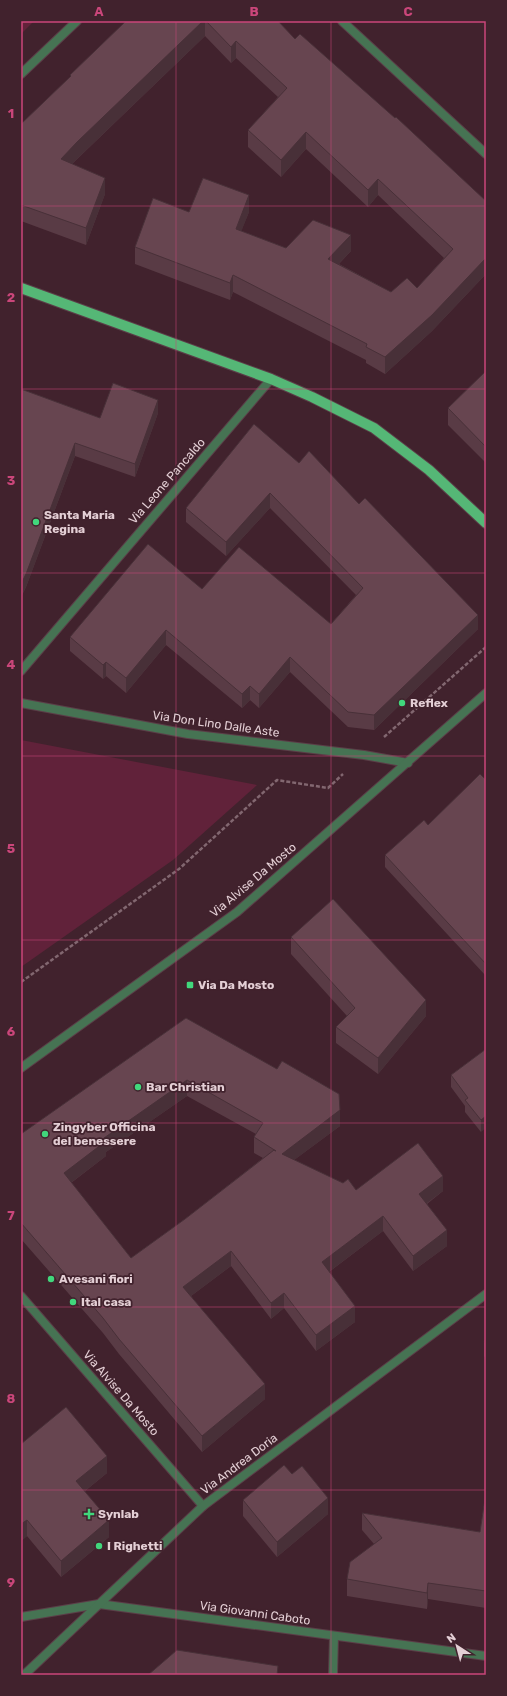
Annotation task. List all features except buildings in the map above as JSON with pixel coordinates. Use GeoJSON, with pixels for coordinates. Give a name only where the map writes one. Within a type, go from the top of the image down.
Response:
{"type":"FeatureCollection","features":[{"type":"Feature","properties":{"kind":"main road"},"geometry":{"type":"LineString","coordinates":[[21,288],[271,379],[312,396],[374,428],[429,470],[486,523]]}},
{"type":"Feature","properties":{"kind":"street"},"geometry":{"type":"LineString","coordinates":[[21,74],[77,21]]}},
{"type":"Feature","properties":{"kind":"street"},"geometry":{"type":"LineString","coordinates":[[342,21],[486,154]]}},
{"type":"Feature","properties":{"kind":"street","name":"Via Leone Pancaldo"},"geometry":{"type":"LineString","coordinates":[[21,672],[271,379]]}},
{"type":"Feature","properties":{"kind":"street","name":"Via Alvise Da Mosto"},"geometry":{"type":"LineString","coordinates":[[21,1068],[237,912],[486,694]]}},
{"type":"Feature","properties":{"kind":"street","name":"Via Don Lino Dalle Aste"},"geometry":{"type":"LineString","coordinates":[[21,703],[188,734],[357,755],[408,763]]}},
{"type":"Feature","properties":{"kind":"street","name":"Via Andrea Doria"},"geometry":{"type":"LineString","coordinates":[[24,1675],[203,1506],[486,1294]]}},
{"type":"Feature","properties":{"kind":"street","name":"Via Alvise Da Mosto"},"geometry":{"type":"LineString","coordinates":[[21,1296],[203,1506]]}},
{"type":"Feature","properties":{"kind":"street","name":"Via Giovanni Caboto"},"geometry":{"type":"LineString","coordinates":[[21,1617],[99,1604],[486,1656]]}},
{"type":"Feature","properties":{"kind":"street"},"geometry":{"type":"LineString","coordinates":[[333,1675],[334,1636]]}},
{"type":"Feature","properties":{"kind":"path"},"geometry":{"type":"LineString","coordinates":[[381,740],[486,647]]}},
{"type":"Feature","properties":{"kind":"path"},"geometry":{"type":"LineString","coordinates":[[21,982],[179,869],[277,780],[328,788],[347,770]]}},
{"type":"Feature","properties":{"kind":"shaded area"},"geometry":{"type":"Polygon","coordinates":[[[21,21],[34,21],[21,34],[21,21]]]}},
{"type":"Feature","properties":{"kind":"shaded area"},"geometry":{"type":"Polygon","coordinates":[[[21,740],[257,785],[173,860],[21,967],[21,740]]]}},
{"type":"Feature","properties":{"kind":"place","name":"Santa Maria Regina"},"geometry":{"type":"Point","coordinates":[36,522]}},
{"type":"Feature","properties":{"kind":"place","name":"Reflex"},"geometry":{"type":"Point","coordinates":[402,703]}},
{"type":"Feature","properties":{"kind":"place","name":"Via Da Mosto"},"geometry":{"type":"Point","coordinates":[190,985]}},
{"type":"Feature","properties":{"kind":"place","name":"Bar Christian"},"geometry":{"type":"Point","coordinates":[138,1087]}},
{"type":"Feature","properties":{"kind":"place","name":"Zingyber Officina del benessere"},"geometry":{"type":"Point","coordinates":[45,1134]}},
{"type":"Feature","properties":{"kind":"place","name":"Avesani fiori"},"geometry":{"type":"Point","coordinates":[51,1279]}},
{"type":"Feature","properties":{"kind":"place","name":"Ital casa"},"geometry":{"type":"Point","coordinates":[73,1302]}},
{"type":"Feature","properties":{"kind":"place","name":"Synlab"},"geometry":{"type":"Point","coordinates":[89,1514]}},
{"type":"Feature","properties":{"kind":"place","name":"I Righetti"},"geometry":{"type":"Point","coordinates":[99,1546]}}]}
